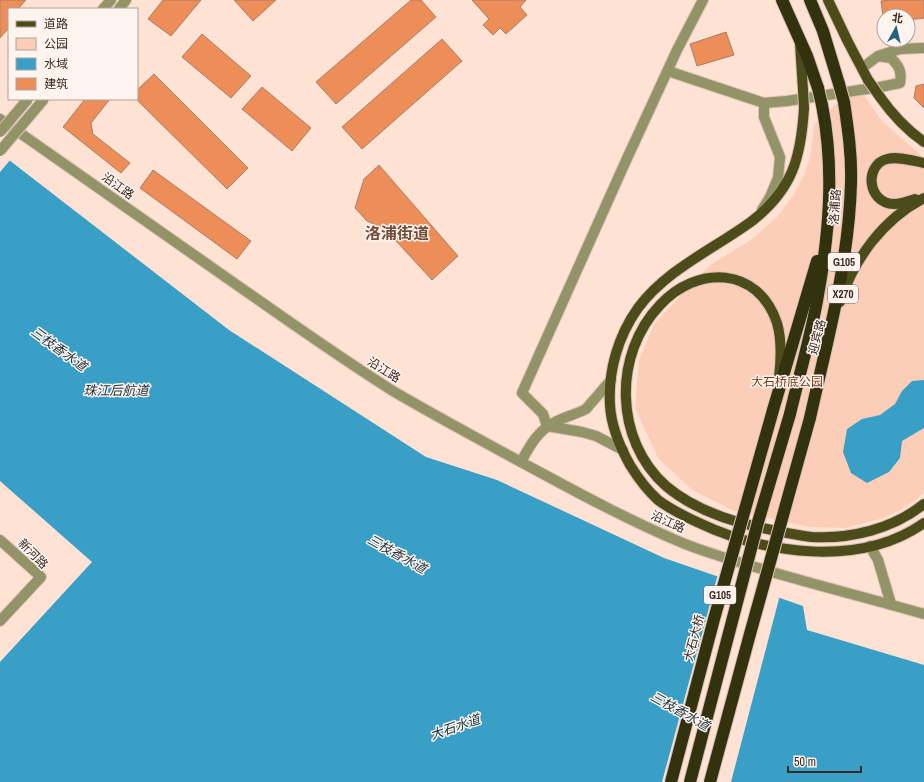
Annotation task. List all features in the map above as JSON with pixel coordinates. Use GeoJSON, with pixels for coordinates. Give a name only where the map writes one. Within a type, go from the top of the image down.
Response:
{"type":"FeatureCollection","features":[{"type":"Feature","properties":{"kind":"highway","name":"洛浦路"},"geometry":{"type":"LineString","coordinates":[[690,782],[756,530],[790,414],[817,302],[824,253],[830,187],[827,137],[822,105],[807,56],[782,0]]}},
{"type":"Feature","properties":{"kind":"highway","name":"洛浦路"},"geometry":{"type":"LineString","coordinates":[[810,0],[823,31],[844,102],[849,134],[851,168],[847,242],[835,307],[810,418]]}},
{"type":"Feature","properties":{"kind":"highway","name":"洛浦路"},"geometry":{"type":"LineString","coordinates":[[773,410],[812,281],[828,217]]}},
{"type":"Feature","properties":{"kind":"highway","name":"大石大桥"},"geometry":{"type":"LineString","coordinates":[[671,782],[714,619],[773,410]]}},
{"type":"Feature","properties":{"kind":"highway","name":"G105"},"geometry":{"type":"LineString","coordinates":[[710,782],[810,418]]}},
{"type":"Feature","properties":{"kind":"main road"},"geometry":{"type":"LineString","coordinates":[[828,0],[868,80],[892,113],[924,142]]}},
{"type":"Feature","properties":{"kind":"main road"},"geometry":{"type":"LineString","coordinates":[[799,38],[804,108],[799,154],[793,169],[785,185],[769,206],[736,232],[675,272],[644,300],[632,316],[614,359],[610,405],[615,430],[623,450],[640,480],[659,501],[676,512],[717,530],[748,541],[802,551],[835,552],[853,550],[896,539],[924,523]]}},
{"type":"Feature","properties":{"kind":"main road"},"geometry":{"type":"LineString","coordinates":[[924,163],[899,158],[885,159],[877,166],[873,173],[872,181],[874,192],[885,202],[893,204],[924,197]]}},
{"type":"Feature","properties":{"kind":"main road","name":"迎宾路"},"geometry":{"type":"LineString","coordinates":[[810,418],[837,312],[853,271],[866,250],[882,229],[904,210],[924,197]]}},
{"type":"Feature","properties":{"kind":"main road"},"geometry":{"type":"LineString","coordinates":[[773,410],[780,369],[779,334],[772,311],[759,294],[747,285],[735,280],[721,277],[708,278],[686,285],[672,293],[659,305],[643,326],[632,352],[626,377],[626,405],[631,430],[642,456],[661,481],[684,500],[724,518],[752,526],[802,536],[823,537],[845,536],[886,526],[905,517],[924,504]]}},
{"type":"Feature","properties":{"kind":"street"},"geometry":{"type":"LineString","coordinates":[[104,8],[111,0]]}},
{"type":"Feature","properties":{"kind":"street"},"geometry":{"type":"LineString","coordinates":[[120,8],[126,0]]}},
{"type":"Feature","properties":{"kind":"street"},"geometry":{"type":"LineString","coordinates":[[547,426],[543,414],[522,393],[624,165],[703,0]]}},
{"type":"Feature","properties":{"kind":"street"},"geometry":{"type":"LineString","coordinates":[[862,68],[878,56],[900,49],[924,48]]}},
{"type":"Feature","properties":{"kind":"street"},"geometry":{"type":"LineString","coordinates":[[668,71],[764,103],[880,87],[900,82],[901,76],[899,66],[891,58],[878,56]]}},
{"type":"Feature","properties":{"kind":"street"},"geometry":{"type":"LineString","coordinates":[[0,132],[27,100]]}},
{"type":"Feature","properties":{"kind":"street"},"geometry":{"type":"LineString","coordinates":[[0,151],[43,100]]}},
{"type":"Feature","properties":{"kind":"street"},"geometry":{"type":"LineString","coordinates":[[759,215],[770,197],[778,178],[780,157],[764,117],[764,103]]}},
{"type":"Feature","properties":{"kind":"street","name":"沿江路"},"geometry":{"type":"LineString","coordinates":[[0,119],[158,231],[350,363],[412,401],[521,462],[595,501],[685,544],[791,578],[924,614]]}},
{"type":"Feature","properties":{"kind":"street"},"geometry":{"type":"LineString","coordinates":[[521,462],[533,441],[547,426],[586,409],[611,380]]}},
{"type":"Feature","properties":{"kind":"street"},"geometry":{"type":"LineString","coordinates":[[547,426],[596,436],[623,450]]}},
{"type":"Feature","properties":{"kind":"street","name":"新河路"},"geometry":{"type":"LineString","coordinates":[[0,540],[41,577],[0,621]]}},
{"type":"Feature","properties":{"kind":"street"},"geometry":{"type":"LineString","coordinates":[[870,546],[878,560],[891,604]]}},
{"type":"Feature","properties":{"kind":"green space","name":"大石桥底公园"},"geometry":{"type":"Polygon","coordinates":[[[856,84],[882,121],[924,158],[924,492],[917,499],[884,518],[845,528],[810,527],[734,511],[692,490],[658,458],[635,408],[639,360],[654,324],[710,265],[751,240],[777,217],[793,196],[803,177],[810,158],[814,125],[856,84]]]}},
{"type":"Feature","properties":{"kind":"water"},"geometry":{"type":"Polygon","coordinates":[[[0,153],[229,330],[426,457],[497,480],[664,558],[803,606],[807,630],[924,665],[924,782],[0,782],[0,662],[92,562],[0,481],[0,153]]]}},
{"type":"Feature","properties":{"kind":"water"},"geometry":{"type":"Polygon","coordinates":[[[924,380],[924,428],[902,441],[900,458],[889,472],[867,483],[851,473],[843,452],[847,429],[862,419],[880,415],[895,404],[902,391],[912,381],[924,380]]]}},
{"type":"Feature","properties":{"kind":"pier"},"geometry":{"type":"Polygon","coordinates":[[[0,151],[11,159],[0,172],[0,151]]]}},
{"type":"Feature","properties":{"kind":"pier"},"geometry":{"type":"Polygon","coordinates":[[[718,574],[780,595],[731,782],[662,782],[718,574]]]}},
{"type":"Feature","properties":{"kind":"building"},"geometry":{"type":"Polygon","coordinates":[[[0,0],[26,0],[19,8],[8,8],[8,29],[0,38],[0,0]]]}},
{"type":"Feature","properties":{"kind":"building"},"geometry":{"type":"Polygon","coordinates":[[[163,0],[201,0],[171,36],[148,19],[163,0]]]}},
{"type":"Feature","properties":{"kind":"building"},"geometry":{"type":"Polygon","coordinates":[[[234,0],[276,0],[253,21],[234,0]]]}},
{"type":"Feature","properties":{"kind":"building"},"geometry":{"type":"Polygon","coordinates":[[[411,0],[421,0],[436,17],[336,104],[316,82],[411,0]]]}},
{"type":"Feature","properties":{"kind":"building"},"geometry":{"type":"Polygon","coordinates":[[[472,0],[526,0],[520,7],[527,15],[506,34],[500,28],[493,35],[483,25],[489,19],[472,0]]]}},
{"type":"Feature","properties":{"kind":"building"},"geometry":{"type":"Polygon","coordinates":[[[924,0],[924,18],[916,19],[916,8],[882,8],[881,1],[924,0]]]}},
{"type":"Feature","properties":{"kind":"building"},"geometry":{"type":"Polygon","coordinates":[[[726,32],[734,55],[697,66],[690,44],[726,32]]]}},
{"type":"Feature","properties":{"kind":"building"},"geometry":{"type":"Polygon","coordinates":[[[202,34],[251,76],[231,98],[182,57],[202,34]]]}},
{"type":"Feature","properties":{"kind":"building"},"geometry":{"type":"Polygon","coordinates":[[[442,39],[462,61],[362,149],[342,127],[442,39]]]}},
{"type":"Feature","properties":{"kind":"building"},"geometry":{"type":"Polygon","coordinates":[[[154,74],[248,168],[227,189],[137,100],[138,89],[154,74]]]}},
{"type":"Feature","properties":{"kind":"building"},"geometry":{"type":"Polygon","coordinates":[[[924,84],[924,108],[914,98],[916,86],[924,84]]]}},
{"type":"Feature","properties":{"kind":"building"},"geometry":{"type":"Polygon","coordinates":[[[262,87],[311,128],[292,151],[242,109],[262,87]]]}},
{"type":"Feature","properties":{"kind":"building"},"geometry":{"type":"Polygon","coordinates":[[[84,100],[109,100],[91,123],[93,134],[130,163],[121,173],[63,127],[84,100]]]}},
{"type":"Feature","properties":{"kind":"building"},"geometry":{"type":"Polygon","coordinates":[[[379,165],[458,256],[432,280],[386,230],[367,221],[355,208],[364,179],[379,165]]]}},
{"type":"Feature","properties":{"kind":"building"},"geometry":{"type":"Polygon","coordinates":[[[153,170],[251,241],[237,259],[140,188],[153,170]]]}},
{"type":"Feature","properties":{"kind":"district","name":"洛浦街道"},"geometry":{"type":"Point","coordinates":[397,233]}},
{"type":"Feature","properties":{"kind":"water label","name":"三枝香水道"},"geometry":{"type":"Point","coordinates":[59,349]}},
{"type":"Feature","properties":{"kind":"water label","name":"珠江后航道"},"geometry":{"type":"Point","coordinates":[116,390]}},
{"type":"Feature","properties":{"kind":"water label","name":"三枝香水道"},"geometry":{"type":"Point","coordinates":[397,554]}},
{"type":"Feature","properties":{"kind":"water label","name":"三枝香水道"},"geometry":{"type":"Point","coordinates":[680,711]}},
{"type":"Feature","properties":{"kind":"water label","name":"大石水道"},"geometry":{"type":"Point","coordinates":[455,727]}}]}
